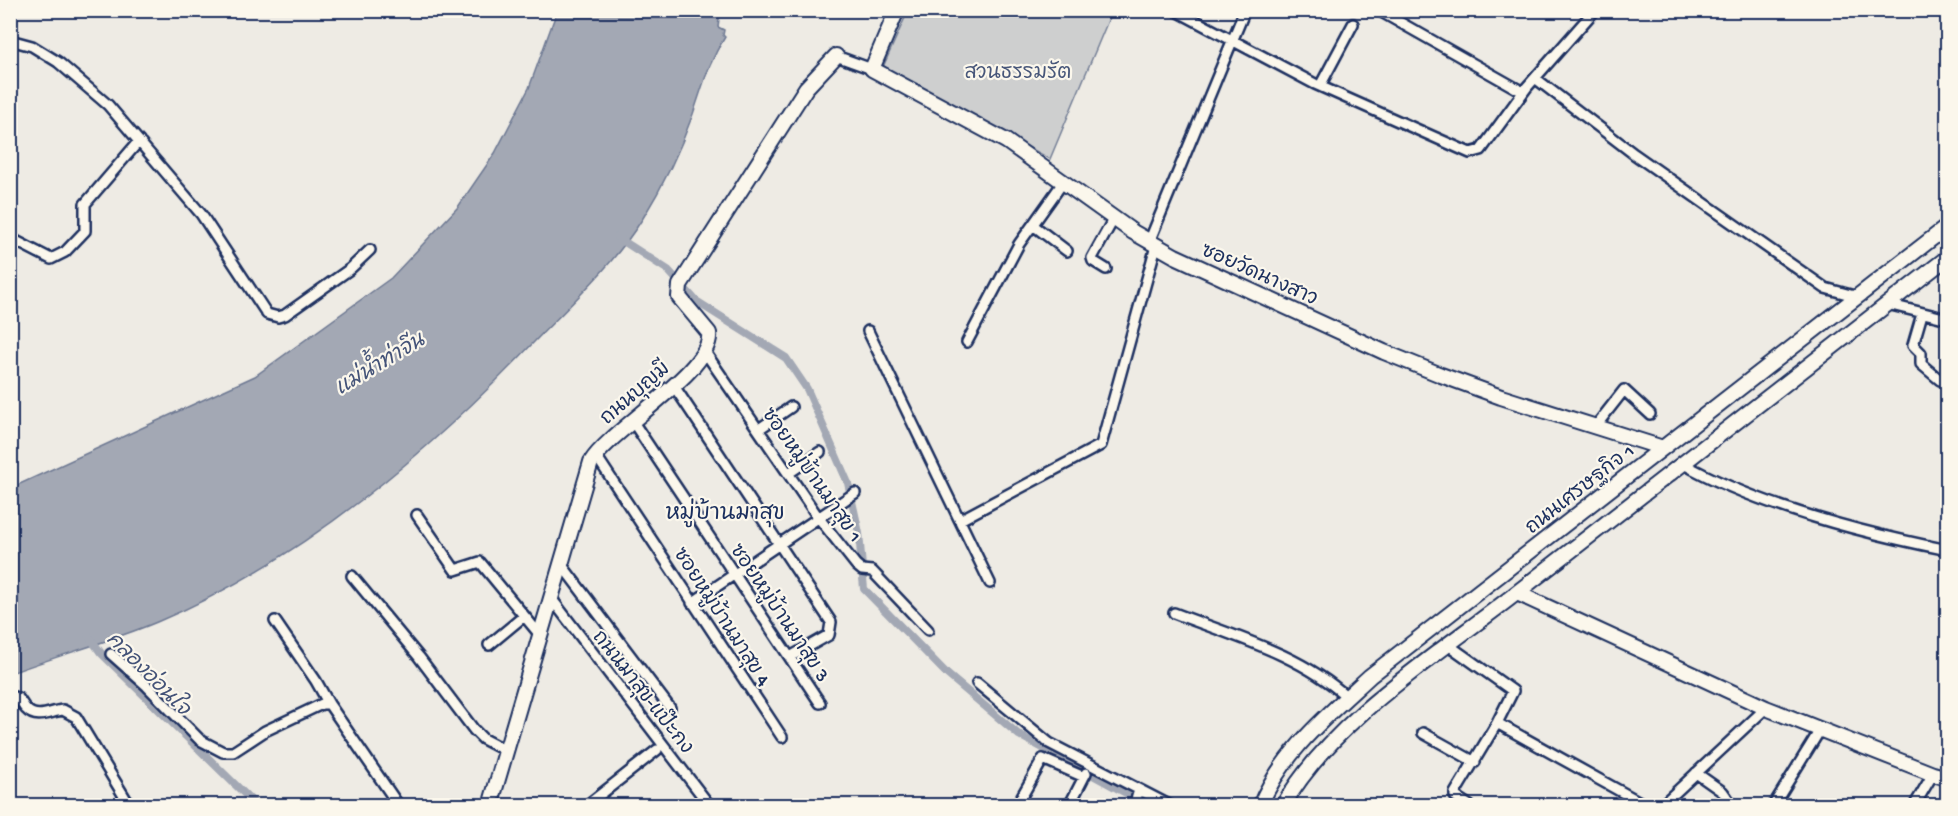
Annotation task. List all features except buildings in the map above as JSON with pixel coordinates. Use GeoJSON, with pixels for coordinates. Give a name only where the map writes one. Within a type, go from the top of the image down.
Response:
{"type":"FeatureCollection","features":[{"type":"Feature","properties":{"kind":"street"},"geometry":{"type":"LineString","coordinates":[[705,352],[710,339],[709,333],[680,297],[681,282],[806,88],[836,56],[872,69],[897,10]]}},
{"type":"Feature","properties":{"kind":"street"},"geometry":{"type":"LineString","coordinates":[[1175,10],[1320,86],[1470,153],[1481,150],[1523,92],[1595,10]]}},
{"type":"Feature","properties":{"kind":"street"},"geometry":{"type":"LineString","coordinates":[[960,520],[1101,446],[1153,244],[1245,10]]}},
{"type":"Feature","properties":{"kind":"street"},"geometry":{"type":"LineString","coordinates":[[1378,10],[1523,92]]}},
{"type":"Feature","properties":{"kind":"street"},"geometry":{"type":"LineString","coordinates":[[1320,86],[1353,24]]}},
{"type":"Feature","properties":{"kind":"street"},"geometry":{"type":"LineString","coordinates":[[10,40],[32,46],[58,62],[94,92],[201,214],[260,306],[274,317],[285,315],[350,269],[370,250]]}},
{"type":"Feature","properties":{"kind":"street","name":"ซอยวัดนางสาว"},"geometry":{"type":"LineString","coordinates":[[872,69],[1005,141],[1153,244],[1384,352],[1501,397],[1663,448]]}},
{"type":"Feature","properties":{"kind":"street"},"geometry":{"type":"LineString","coordinates":[[1535,78],[1634,154],[1825,288],[1858,297]]}},
{"type":"Feature","properties":{"kind":"street"},"geometry":{"type":"LineString","coordinates":[[10,238],[51,259],[65,252],[85,231],[84,211],[88,198],[139,141]]}},
{"type":"Feature","properties":{"kind":"street"},"geometry":{"type":"LineString","coordinates":[[967,342],[1019,244],[1064,182]]}},
{"type":"Feature","properties":{"kind":"street"},"geometry":{"type":"LineString","coordinates":[[1106,269],[1092,258],[1114,218]]}},
{"type":"Feature","properties":{"kind":"street"},"geometry":{"type":"LineString","coordinates":[[1033,225],[1067,251]]}},
{"type":"Feature","properties":{"kind":"street","name":"ถนนเศรษฐกิจ 1"},"geometry":{"type":"LineString","coordinates":[[1260,806],[1280,770],[1296,748],[1370,676],[1947,226]]}},
{"type":"Feature","properties":{"kind":"street"},"geometry":{"type":"LineString","coordinates":[[1283,806],[1313,760],[1347,727],[1447,644],[1517,593],[1947,257]]}},
{"type":"Feature","properties":{"kind":"street"},"geometry":{"type":"LineString","coordinates":[[1887,304],[1947,319]]}},
{"type":"Feature","properties":{"kind":"street"},"geometry":{"type":"LineString","coordinates":[[1922,314],[1913,345],[1921,353],[1921,364],[1940,380]]}},
{"type":"Feature","properties":{"kind":"street"},"geometry":{"type":"LineString","coordinates":[[868,331],[990,583]]}},
{"type":"Feature","properties":{"kind":"street","name":"ถนนบุญมี"},"geometry":{"type":"LineString","coordinates":[[490,806],[587,471],[595,454],[674,386],[705,352]]}},
{"type":"Feature","properties":{"kind":"street","name":"ซอยหมู่บ้านมาสุข 1"},"geometry":{"type":"LineString","coordinates":[[705,352],[818,517],[859,568],[872,571],[928,630]]}},
{"type":"Feature","properties":{"kind":"street"},"geometry":{"type":"LineString","coordinates":[[674,386],[778,545],[827,615],[832,628],[829,635],[790,657]]}},
{"type":"Feature","properties":{"kind":"street"},"geometry":{"type":"LineString","coordinates":[[1595,427],[1624,390],[1650,414]]}},
{"type":"Feature","properties":{"kind":"street"},"geometry":{"type":"LineString","coordinates":[[759,429],[791,407]]}},
{"type":"Feature","properties":{"kind":"street","name":"ซอยหมู่บ้านมาสุข 3"},"geometry":{"type":"LineString","coordinates":[[633,422],[820,703]]}},
{"type":"Feature","properties":{"kind":"street"},"geometry":{"type":"LineString","coordinates":[[789,473],[820,452]]}},
{"type":"Feature","properties":{"kind":"street","name":"ซอยหมู่บ้านมาสุข 4"},"geometry":{"type":"LineString","coordinates":[[595,454],[782,737]]}},
{"type":"Feature","properties":{"kind":"street"},"geometry":{"type":"LineString","coordinates":[[1682,463],[1707,477],[1767,500],[1901,540],[1947,550]]}},
{"type":"Feature","properties":{"kind":"street"},"geometry":{"type":"LineString","coordinates":[[692,603],[855,493]]}},
{"type":"Feature","properties":{"kind":"street"},"geometry":{"type":"LineString","coordinates":[[417,515],[455,570],[480,562],[540,635]]}},
{"type":"Feature","properties":{"kind":"street"},"geometry":{"type":"LineString","coordinates":[[1558,529],[1573,548]]}},
{"type":"Feature","properties":{"kind":"street"},"geometry":{"type":"LineString","coordinates":[[561,564],[670,708]]}},
{"type":"Feature","properties":{"kind":"street"},"geometry":{"type":"LineString","coordinates":[[352,576],[419,657],[467,722],[483,740],[506,751]]}},
{"type":"Feature","properties":{"kind":"street"},"geometry":{"type":"LineString","coordinates":[[1517,593],[1766,708],[1947,778]]}},
{"type":"Feature","properties":{"kind":"street","name":"ถนนมาสุข-แป๊ะกง"},"geometry":{"type":"LineString","coordinates":[[551,598],[710,806]]}},
{"type":"Feature","properties":{"kind":"street"},"geometry":{"type":"LineString","coordinates":[[1174,613],[1298,662],[1329,680],[1347,697]]}},
{"type":"Feature","properties":{"kind":"street"},"geometry":{"type":"LineString","coordinates":[[489,645],[524,616]]}},
{"type":"Feature","properties":{"kind":"street"},"geometry":{"type":"LineString","coordinates":[[275,621],[399,806]]}},
{"type":"Feature","properties":{"kind":"street"},"geometry":{"type":"LineString","coordinates":[[1447,644],[1512,687],[1512,695],[1497,723],[1455,793],[1455,796],[1470,806]]}},
{"type":"Feature","properties":{"kind":"street"},"geometry":{"type":"LineString","coordinates":[[111,654],[147,686],[200,740],[224,752],[233,752],[265,731],[322,704],[329,704]]}},
{"type":"Feature","properties":{"kind":"street"},"geometry":{"type":"LineString","coordinates":[[977,684],[1049,743],[1170,806]]}},
{"type":"Feature","properties":{"kind":"street"},"geometry":{"type":"LineString","coordinates":[[10,696],[18,698],[27,710],[38,715],[63,710],[75,717],[130,806]]}},
{"type":"Feature","properties":{"kind":"street"},"geometry":{"type":"LineString","coordinates":[[1661,806],[1766,708]]}},
{"type":"Feature","properties":{"kind":"street"},"geometry":{"type":"LineString","coordinates":[[1497,723],[1647,806]]}},
{"type":"Feature","properties":{"kind":"street"},"geometry":{"type":"LineString","coordinates":[[1773,806],[1820,730]]}},
{"type":"Feature","properties":{"kind":"street"},"geometry":{"type":"LineString","coordinates":[[1423,733],[1475,762]]}},
{"type":"Feature","properties":{"kind":"street"},"geometry":{"type":"LineString","coordinates":[[586,806],[657,750]]}},
{"type":"Feature","properties":{"kind":"street"},"geometry":{"type":"LineString","coordinates":[[1018,803],[1043,759],[1084,777]]}},
{"type":"Feature","properties":{"kind":"street"},"geometry":{"type":"LineString","coordinates":[[1066,805],[1089,765]]}},
{"type":"Feature","properties":{"kind":"street"},"geometry":{"type":"LineString","coordinates":[[1696,773],[1723,792],[1733,806]]}},
{"type":"Feature","properties":{"kind":"street"},"geometry":{"type":"LineString","coordinates":[[1914,806],[1932,774]]}},
{"type":"Feature","properties":{"kind":"street"},"geometry":{"type":"LineString","coordinates":[[1134,806],[1139,790]]}},
{"type":"Feature","properties":{"kind":"green space","name":"สวนธรรมรัต"},"geometry":{"type":"Polygon","coordinates":[[[908,11],[1112,11],[1050,159],[883,67],[908,11]]]}},
{"type":"Feature","properties":{"kind":"water","name":"แม่น้ำท่าจีน"},"geometry":{"type":"Polygon","coordinates":[[[557,11],[720,11],[718,27],[724,30],[725,37],[710,65],[683,141],[664,181],[632,235],[606,267],[451,424],[360,501],[311,536],[261,569],[157,622],[11,673],[11,488],[255,376],[391,278],[458,207],[495,153],[529,88],[557,11]]]}},
{"type":"Feature","properties":{"kind":"waterway"},"geometry":{"type":"LineString","coordinates":[[617,237],[668,270],[696,301],[786,358],[807,389],[848,483],[859,533],[864,589],[948,675],[1019,735],[1150,806]]}},
{"type":"Feature","properties":{"kind":"waterway","name":"คลองอ่อนใจ"},"geometry":{"type":"LineString","coordinates":[[88,635],[101,653],[257,806]]}},
{"type":"Feature","properties":{"kind":"district","name":"หมู่บ้านมาสุข"},"geometry":{"type":"Point","coordinates":[725,511]}}]}
